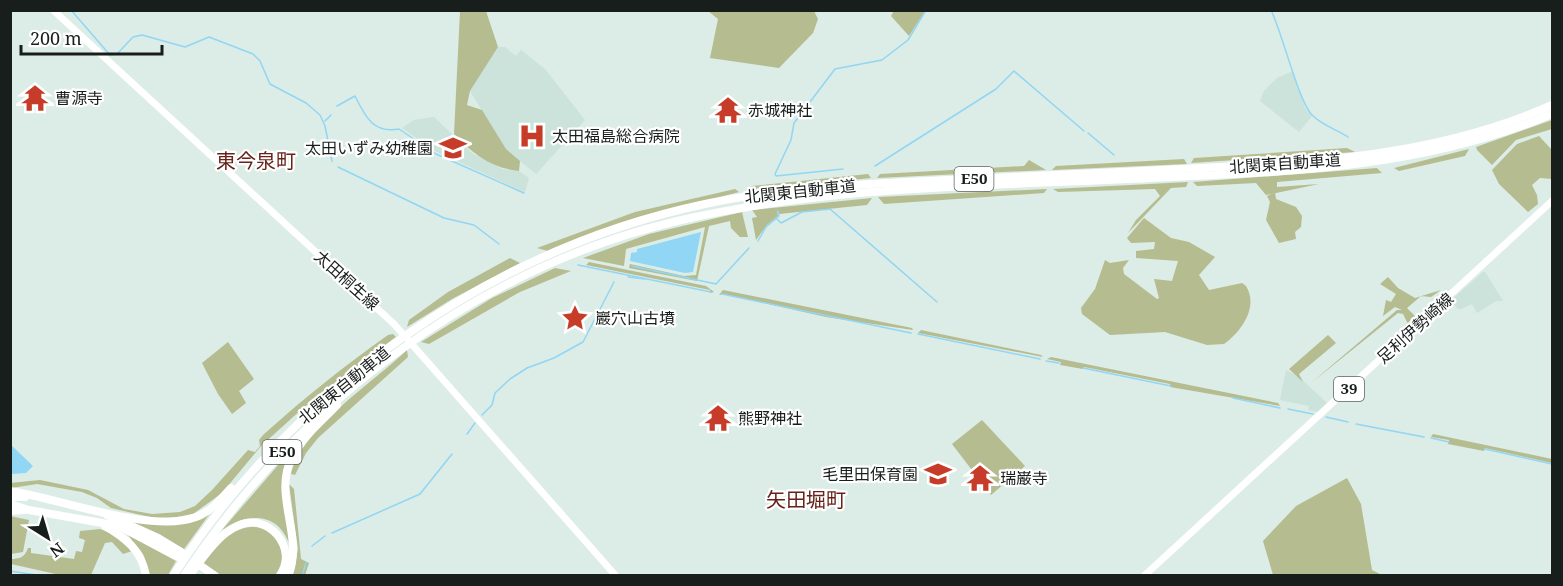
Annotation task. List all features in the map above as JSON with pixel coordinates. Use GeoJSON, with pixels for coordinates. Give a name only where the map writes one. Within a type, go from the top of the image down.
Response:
{"type":"FeatureCollection","features":[{"type":"Feature","properties":{"kind":"highway","name":"北関東自動車道"},"geometry":{"type":"LineString","coordinates":[[173,576],[235,490],[294,426],[394,343],[477,291],[550,255],[630,225],[706,204],[768,193],[841,186],[1350,158],[1455,139],[1552,105]]}},
{"type":"Feature","properties":{"kind":"highway","name":"北関東自動車道"},"geometry":{"type":"LineString","coordinates":[[184,576],[231,510],[277,457],[337,399],[387,360],[482,299],[557,262],[633,234],[708,214],[770,204],[880,192],[1352,166],[1403,159],[1457,147],[1552,114]]}},
{"type":"Feature","properties":{"kind":"highway"},"geometry":{"type":"LineString","coordinates":[[288,576],[294,549],[285,478],[292,458],[306,438],[339,403],[387,360]]}},
{"type":"Feature","properties":{"kind":"highway"},"geometry":{"type":"LineString","coordinates":[[10,491],[104,513],[175,522],[198,516],[220,500],[276,440],[294,426]]}},
{"type":"Feature","properties":{"kind":"highway"},"geometry":{"type":"LineString","coordinates":[[10,497],[32,497]]}},
{"type":"Feature","properties":{"kind":"highway"},"geometry":{"type":"LineString","coordinates":[[10,504],[29,510],[119,526],[179,554],[158,538],[104,513]]}},
{"type":"Feature","properties":{"kind":"highway"},"geometry":{"type":"LineString","coordinates":[[10,511],[29,510]]}},
{"type":"Feature","properties":{"kind":"highway"},"geometry":{"type":"LineString","coordinates":[[101,523],[130,543],[141,558],[146,576]]}},
{"type":"Feature","properties":{"kind":"highway"},"geometry":{"type":"LineString","coordinates":[[189,576],[225,533],[249,523],[265,525],[280,537],[286,560],[280,576]]}},
{"type":"Feature","properties":{"kind":"highway"},"geometry":{"type":"LineString","coordinates":[[202,571],[215,576]]}},
{"type":"Feature","properties":{"kind":"main road","name":"太田桐生線"},"geometry":{"type":"LineString","coordinates":[[53,10],[394,324],[616,576]]}},
{"type":"Feature","properties":{"kind":"main road","name":"足利伊勢崎線"},"geometry":{"type":"LineString","coordinates":[[1144,576],[1552,201]]}},
{"type":"Feature","properties":{"kind":"shaded area"},"geometry":{"type":"Polygon","coordinates":[[[498,47],[505,47],[516,56],[521,50],[545,69],[585,120],[536,174],[506,150],[470,91],[498,47]]]}},
{"type":"Feature","properties":{"kind":"shaded area"},"geometry":{"type":"Polygon","coordinates":[[[1293,71],[1305,108],[1312,116],[1299,132],[1260,101],[1264,91],[1277,78],[1293,71]]]}},
{"type":"Feature","properties":{"kind":"shaded area"},"geometry":{"type":"Polygon","coordinates":[[[434,117],[473,154],[502,169],[519,171],[529,178],[525,192],[437,152],[402,128],[414,120],[434,117]]]}},
{"type":"Feature","properties":{"kind":"shaded area"},"geometry":{"type":"Polygon","coordinates":[[[1483,272],[1503,301],[1496,301],[1477,313],[1472,304],[1458,309],[1450,301],[1483,272]]]}},
{"type":"Feature","properties":{"kind":"shaded area"},"geometry":{"type":"Polygon","coordinates":[[[1286,370],[1299,377],[1327,403],[1318,412],[1308,410],[1309,406],[1280,400],[1286,370]]]}},
{"type":"Feature","properties":{"kind":"green space"},"geometry":{"type":"Polygon","coordinates":[[[894,10],[925,11],[909,36],[891,16],[894,10]]]}},
{"type":"Feature","properties":{"kind":"green space"},"geometry":{"type":"Polygon","coordinates":[[[460,11],[486,11],[498,47],[470,91],[467,105],[482,110],[506,149],[520,161],[519,171],[500,167],[483,159],[454,134],[460,11]]]}},
{"type":"Feature","properties":{"kind":"green space"},"geometry":{"type":"Polygon","coordinates":[[[708,11],[814,11],[818,19],[813,33],[779,68],[710,58],[718,19],[708,11]]]}},
{"type":"Feature","properties":{"kind":"green space"},"geometry":{"type":"Polygon","coordinates":[[[1552,120],[1552,129],[1516,140],[1492,165],[1477,150],[1476,147],[1552,120]]]}},
{"type":"Feature","properties":{"kind":"green space"},"geometry":{"type":"Polygon","coordinates":[[[1539,136],[1552,150],[1552,179],[1540,178],[1532,185],[1538,204],[1528,212],[1499,184],[1492,170],[1517,144],[1539,136]]]}},
{"type":"Feature","properties":{"kind":"green space"},"geometry":{"type":"Polygon","coordinates":[[[1347,148],[1355,152],[1191,163],[1194,158],[1347,148]]]}},
{"type":"Feature","properties":{"kind":"green space"},"geometry":{"type":"Polygon","coordinates":[[[1469,149],[1465,156],[1399,171],[1394,168],[1469,149]]]}},
{"type":"Feature","properties":{"kind":"green space"},"geometry":{"type":"Polygon","coordinates":[[[1184,159],[1187,164],[1052,170],[1056,166],[1184,159]]]}},
{"type":"Feature","properties":{"kind":"green space"},"geometry":{"type":"Polygon","coordinates":[[[1029,160],[1046,170],[877,178],[880,174],[1024,166],[1029,160]]]}},
{"type":"Feature","properties":{"kind":"green space"},"geometry":{"type":"Polygon","coordinates":[[[1377,168],[1382,173],[1277,182],[1277,187],[1319,184],[1266,195],[1256,183],[1197,186],[1193,182],[1377,168]]]}},
{"type":"Feature","properties":{"kind":"green space"},"geometry":{"type":"Polygon","coordinates":[[[868,174],[871,178],[747,191],[752,186],[868,174]]]}},
{"type":"Feature","properties":{"kind":"green space"},"geometry":{"type":"Polygon","coordinates":[[[1188,182],[1186,187],[1171,188],[1128,233],[1136,220],[1160,196],[1155,189],[1058,192],[1053,189],[1188,182]]]}},
{"type":"Feature","properties":{"kind":"green space"},"geometry":{"type":"Polygon","coordinates":[[[735,189],[739,192],[618,224],[548,251],[537,248],[635,212],[735,189]]]}},
{"type":"Feature","properties":{"kind":"green space"},"geometry":{"type":"Polygon","coordinates":[[[1047,189],[1044,193],[884,204],[878,197],[1047,189]]]}},
{"type":"Feature","properties":{"kind":"green space"},"geometry":{"type":"Polygon","coordinates":[[[1275,192],[1276,199],[1296,207],[1302,216],[1301,227],[1295,232],[1296,239],[1279,243],[1266,220],[1270,202],[1267,196],[1275,192]]]}},
{"type":"Feature","properties":{"kind":"green space"},"geometry":{"type":"Polygon","coordinates":[[[872,198],[867,205],[779,214],[777,210],[778,216],[767,225],[756,240],[752,218],[757,217],[752,210],[872,198]]]}},
{"type":"Feature","properties":{"kind":"green space"},"geometry":{"type":"Polygon","coordinates":[[[742,212],[748,237],[740,237],[731,228],[730,221],[709,226],[697,281],[629,268],[630,264],[684,276],[696,275],[705,227],[626,249],[624,266],[583,258],[649,234],[742,212]]]}},
{"type":"Feature","properties":{"kind":"green space"},"geometry":{"type":"Polygon","coordinates":[[[1144,218],[1171,238],[1189,242],[1215,257],[1199,275],[1209,290],[1242,283],[1246,286],[1250,302],[1246,318],[1242,326],[1224,344],[1207,345],[1165,332],[1110,335],[1082,314],[1081,308],[1095,289],[1105,260],[1110,263],[1129,260],[1123,268],[1124,274],[1157,299],[1159,298],[1154,279],[1172,281],[1178,261],[1136,258],[1136,251],[1154,249],[1155,242],[1131,243],[1127,238],[1144,218]]]}},
{"type":"Feature","properties":{"kind":"green space"},"geometry":{"type":"Polygon","coordinates":[[[510,258],[520,263],[452,299],[407,327],[409,320],[448,292],[510,258]]]}},
{"type":"Feature","properties":{"kind":"green space"},"geometry":{"type":"Polygon","coordinates":[[[589,262],[706,286],[714,292],[710,293],[710,290],[586,265],[589,262]]]}},
{"type":"Feature","properties":{"kind":"green space"},"geometry":{"type":"Polygon","coordinates":[[[555,268],[571,271],[520,292],[429,344],[421,342],[492,298],[555,268]]]}},
{"type":"Feature","properties":{"kind":"green space"},"geometry":{"type":"Polygon","coordinates":[[[1388,277],[1398,288],[1415,298],[1421,296],[1407,308],[1419,320],[1410,328],[1403,314],[1398,313],[1311,383],[1397,310],[1402,310],[1395,307],[1383,316],[1386,300],[1391,302],[1396,294],[1380,284],[1388,277]]]}},
{"type":"Feature","properties":{"kind":"green space"},"geometry":{"type":"Polygon","coordinates":[[[723,290],[913,330],[826,317],[724,294],[719,295],[723,290]]]}},
{"type":"Feature","properties":{"kind":"green space"},"geometry":{"type":"Polygon","coordinates":[[[1441,290],[1431,297],[1421,296],[1441,290]]]}},
{"type":"Feature","properties":{"kind":"green space"},"geometry":{"type":"Polygon","coordinates":[[[921,330],[1041,355],[1043,357],[918,333],[921,330]]]}},
{"type":"Feature","properties":{"kind":"green space"},"geometry":{"type":"Polygon","coordinates":[[[393,334],[396,337],[303,408],[261,446],[222,493],[193,514],[154,518],[111,508],[97,498],[82,492],[37,484],[11,488],[10,483],[40,480],[88,490],[124,509],[152,514],[180,512],[195,506],[248,450],[255,452],[260,446],[259,440],[263,435],[324,383],[388,335],[393,334]]]}},
{"type":"Feature","properties":{"kind":"green space"},"geometry":{"type":"Polygon","coordinates":[[[1328,335],[1336,343],[1299,374],[1303,382],[1289,369],[1328,335]]]}},
{"type":"Feature","properties":{"kind":"green space"},"geometry":{"type":"Polygon","coordinates":[[[228,342],[254,379],[239,391],[246,403],[232,414],[218,394],[202,363],[228,342]]]}},
{"type":"Feature","properties":{"kind":"green space"},"geometry":{"type":"Polygon","coordinates":[[[407,350],[408,357],[318,438],[306,453],[295,475],[291,474],[309,440],[324,423],[407,350]]]}},
{"type":"Feature","properties":{"kind":"green space"},"geometry":{"type":"Polygon","coordinates":[[[1051,357],[1278,403],[1280,406],[1170,387],[1170,384],[1084,367],[1083,369],[1060,365],[1061,362],[1047,359],[1051,357]]]}},
{"type":"Feature","properties":{"kind":"green space"},"geometry":{"type":"Polygon","coordinates":[[[982,420],[1025,466],[991,495],[952,444],[982,420]]]}},
{"type":"Feature","properties":{"kind":"green space"},"geometry":{"type":"Polygon","coordinates":[[[1433,434],[1552,459],[1552,463],[1485,448],[1484,451],[1448,444],[1449,440],[1431,437],[1433,434]]]}},
{"type":"Feature","properties":{"kind":"green space"},"geometry":{"type":"Polygon","coordinates":[[[298,442],[286,466],[289,543],[277,525],[260,518],[241,520],[222,530],[298,442]]]}},
{"type":"Feature","properties":{"kind":"green space"},"geometry":{"type":"Polygon","coordinates":[[[1347,478],[1361,504],[1372,570],[1382,575],[1273,575],[1263,541],[1296,506],[1347,478]]]}},
{"type":"Feature","properties":{"kind":"green space"},"geometry":{"type":"Polygon","coordinates":[[[289,484],[294,489],[301,559],[309,563],[305,575],[293,575],[298,549],[289,484]]]}},
{"type":"Feature","properties":{"kind":"green space"},"geometry":{"type":"Polygon","coordinates":[[[211,512],[184,549],[126,519],[149,523],[179,524],[211,512]]]}},
{"type":"Feature","properties":{"kind":"green space"},"geometry":{"type":"Polygon","coordinates":[[[10,516],[29,520],[23,552],[11,554],[10,516]]]}},
{"type":"Feature","properties":{"kind":"green space"},"geometry":{"type":"Polygon","coordinates":[[[259,526],[275,535],[282,546],[282,561],[275,575],[221,575],[203,563],[221,542],[233,533],[259,526]]]}},
{"type":"Feature","properties":{"kind":"green space"},"geometry":{"type":"Polygon","coordinates":[[[100,529],[113,534],[132,551],[123,554],[112,542],[105,543],[91,575],[60,575],[11,564],[10,559],[22,557],[28,548],[31,548],[31,553],[74,559],[76,551],[82,552],[85,540],[79,538],[80,531],[100,529]]]}},
{"type":"Feature","properties":{"kind":"green space"},"geometry":{"type":"Polygon","coordinates":[[[128,535],[176,561],[168,575],[150,575],[143,554],[128,535]]]}},
{"type":"Feature","properties":{"kind":"water"},"geometry":{"type":"Polygon","coordinates":[[[701,232],[693,272],[685,273],[630,261],[631,253],[637,252],[637,249],[701,232]]]}},
{"type":"Feature","properties":{"kind":"water"},"geometry":{"type":"Polygon","coordinates":[[[10,444],[33,466],[26,473],[11,474],[10,444]]]}},
{"type":"Feature","properties":{"kind":"waterway"},"geometry":{"type":"LineString","coordinates":[[71,10],[110,55],[117,54],[133,37],[142,35],[185,47],[209,37],[253,54],[260,61],[270,84],[306,103],[320,115],[325,126],[332,161]]}},
{"type":"Feature","properties":{"kind":"waterway"},"geometry":{"type":"LineString","coordinates":[[843,169],[776,176],[775,174],[791,140],[794,123],[835,69],[882,60],[908,40],[926,10]]}},
{"type":"Feature","properties":{"kind":"waterway"},"geometry":{"type":"LineString","coordinates":[[1271,10],[1307,107],[1312,115],[1321,122],[1348,137]]}},
{"type":"Feature","properties":{"kind":"waterway"},"geometry":{"type":"LineString","coordinates":[[875,166],[996,89],[1014,71],[1084,131]]}},
{"type":"Feature","properties":{"kind":"waterway"},"geometry":{"type":"LineString","coordinates":[[337,106],[355,96],[366,117],[376,126],[390,130],[399,129],[436,154],[524,193]]}},
{"type":"Feature","properties":{"kind":"waterway"},"geometry":{"type":"LineString","coordinates":[[325,121],[331,115]]}},
{"type":"Feature","properties":{"kind":"waterway"},"geometry":{"type":"LineString","coordinates":[[1088,133],[1114,155]]}},
{"type":"Feature","properties":{"kind":"waterway"},"geometry":{"type":"LineString","coordinates":[[338,167],[444,218],[474,225],[499,244]]}},
{"type":"Feature","properties":{"kind":"waterway"},"geometry":{"type":"LineString","coordinates":[[776,218],[781,223],[802,212],[830,209],[937,302]]}},
{"type":"Feature","properties":{"kind":"waterway"},"geometry":{"type":"LineString","coordinates":[[758,241],[766,227],[779,216],[778,211]]}},
{"type":"Feature","properties":{"kind":"waterway"},"geometry":{"type":"LineString","coordinates":[[632,266],[716,284],[749,248]]}},
{"type":"Feature","properties":{"kind":"waterway"},"geometry":{"type":"LineString","coordinates":[[578,265],[711,292]]}},
{"type":"Feature","properties":{"kind":"waterway"},"geometry":{"type":"LineString","coordinates":[[628,277],[645,279]]}},
{"type":"Feature","properties":{"kind":"waterway"},"geometry":{"type":"LineString","coordinates":[[482,415],[492,405],[495,393],[510,379],[527,368],[554,358],[583,342],[614,282]]}},
{"type":"Feature","properties":{"kind":"waterway"},"geometry":{"type":"LineString","coordinates":[[722,294],[911,333]]}},
{"type":"Feature","properties":{"kind":"waterway"},"geometry":{"type":"LineString","coordinates":[[918,334],[1040,359]]}},
{"type":"Feature","properties":{"kind":"waterway"},"geometry":{"type":"LineString","coordinates":[[1046,361],[1059,363]]}},
{"type":"Feature","properties":{"kind":"waterway"},"geometry":{"type":"LineString","coordinates":[[1083,368],[1171,386]]}},
{"type":"Feature","properties":{"kind":"waterway"},"geometry":{"type":"LineString","coordinates":[[1233,398],[1280,408]]}},
{"type":"Feature","properties":{"kind":"waterway"},"geometry":{"type":"LineString","coordinates":[[1288,409],[1313,414]]}},
{"type":"Feature","properties":{"kind":"waterway"},"geometry":{"type":"LineString","coordinates":[[1326,417],[1348,422]]}},
{"type":"Feature","properties":{"kind":"waterway"},"geometry":{"type":"LineString","coordinates":[[467,434],[475,423]]}},
{"type":"Feature","properties":{"kind":"waterway"},"geometry":{"type":"LineString","coordinates":[[1356,424],[1424,437]]}},
{"type":"Feature","properties":{"kind":"waterway"},"geometry":{"type":"LineString","coordinates":[[1431,438],[1449,442]]}},
{"type":"Feature","properties":{"kind":"waterway"},"geometry":{"type":"LineString","coordinates":[[1485,449],[1552,464]]}},
{"type":"Feature","properties":{"kind":"waterway"},"geometry":{"type":"LineString","coordinates":[[332,533],[420,494],[452,454]]}},
{"type":"Feature","properties":{"kind":"waterway"},"geometry":{"type":"LineString","coordinates":[[312,546],[325,536]]}},
{"type":"Feature","properties":{"kind":"waterway"},"geometry":{"type":"LineString","coordinates":[[302,576],[306,563]]}},
{"type":"Feature","properties":{"kind":"waterway"},"geometry":{"type":"LineString","coordinates":[[10,571],[43,576]]}},
{"type":"Feature","properties":{"kind":"place","name":"曹源寺"},"geometry":{"type":"Point","coordinates":[35,98]}},
{"type":"Feature","properties":{"kind":"place","name":"赤城神社"},"geometry":{"type":"Point","coordinates":[728,110]}},
{"type":"Feature","properties":{"kind":"place","name":"太田福島総合病院"},"geometry":{"type":"Point","coordinates":[532,136]}},
{"type":"Feature","properties":{"kind":"place","name":"太田いずみ幼稚園"},"geometry":{"type":"Point","coordinates":[453,148]}},
{"type":"Feature","properties":{"kind":"place","name":"巖穴山古墳"},"geometry":{"type":"Point","coordinates":[575,318]}},
{"type":"Feature","properties":{"kind":"place","name":"熊野神社"},"geometry":{"type":"Point","coordinates":[718,418]}},
{"type":"Feature","properties":{"kind":"place","name":"毛里田保育園"},"geometry":{"type":"Point","coordinates":[938,474]}},
{"type":"Feature","properties":{"kind":"place","name":"瑞巌寺"},"geometry":{"type":"Point","coordinates":[980,478]}},
{"type":"Feature","properties":{"kind":"district","name":"東今泉町"},"geometry":{"type":"Point","coordinates":[256,161]}},
{"type":"Feature","properties":{"kind":"district","name":"矢田堀町"},"geometry":{"type":"Point","coordinates":[806,500]}}]}
